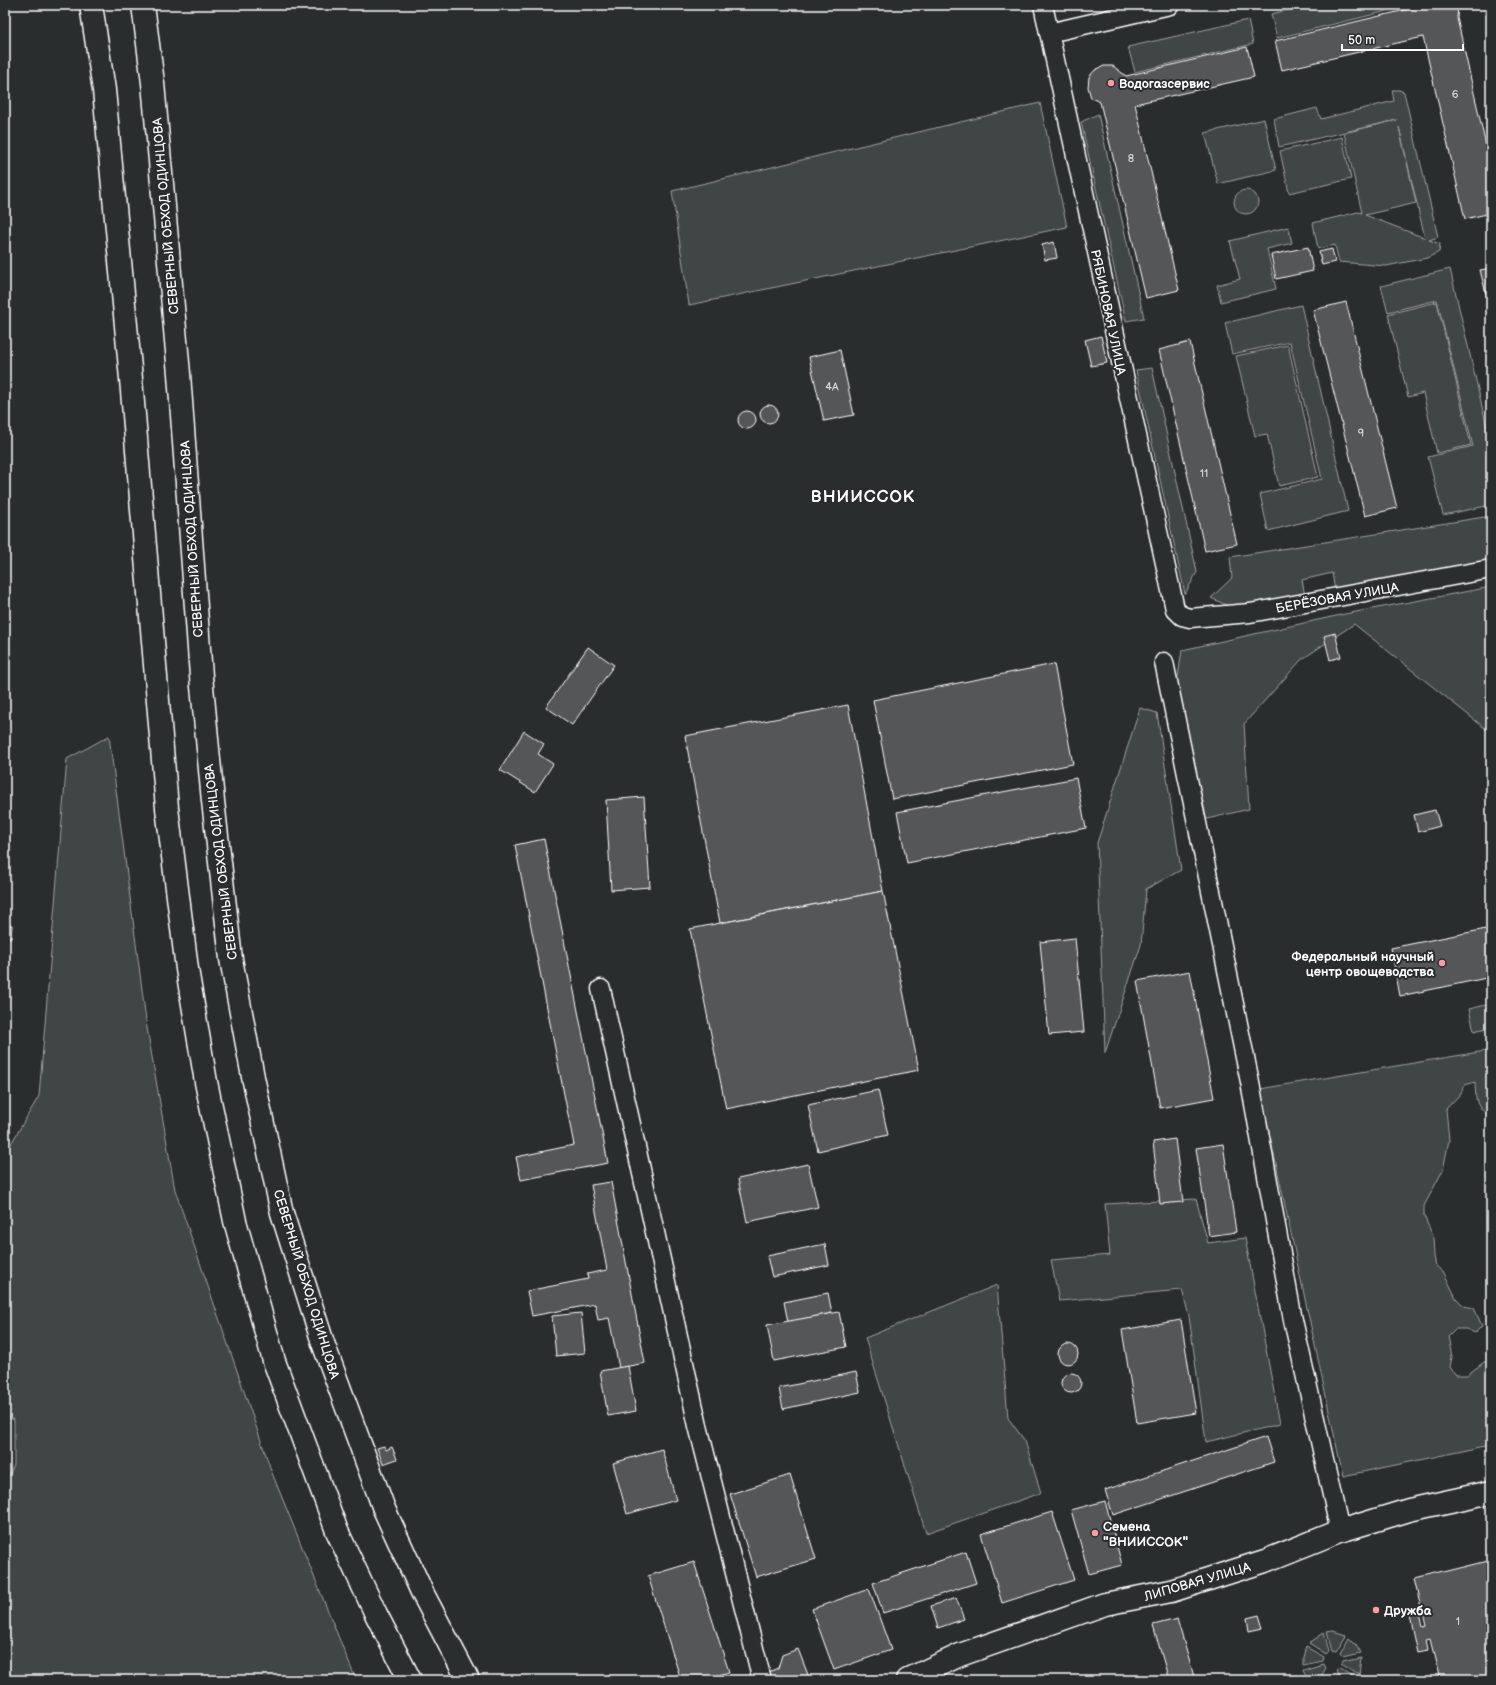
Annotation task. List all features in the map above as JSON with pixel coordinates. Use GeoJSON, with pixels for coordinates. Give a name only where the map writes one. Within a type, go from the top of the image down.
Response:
{"type":"FeatureCollection","features":[{"type":"Feature","properties":{"kind":"main road"},"geometry":{"type":"LineString","coordinates":[[91,5],[105,105],[131,378],[167,808],[186,969],[206,1082],[235,1221],[274,1361],[338,1530],[376,1614],[410,1680]]}},
{"type":"Feature","properties":{"kind":"main road","name":"СЕВЕРНЫЙ ОБХОД ОДИНЦОВА"},"geometry":{"type":"LineString","coordinates":[[143,5],[155,99],[213,801],[231,959],[253,1077],[282,1213],[323,1342],[384,1509],[422,1592],[468,1680]]}},
{"type":"Feature","properties":{"kind":"main road","name":"ЛИПОВАЯ УЛИЦА"},"geometry":{"type":"LineString","coordinates":[[907,1680],[960,1655],[1105,1604],[1171,1591],[1265,1561],[1340,1531],[1409,1510],[1491,1492]]}},
{"type":"Feature","properties":{"kind":"street","name":"РЯБИНОВАЯ УЛИЦА"},"geometry":{"type":"LineString","coordinates":[[1043,5],[1175,609],[1182,616]]}},
{"type":"Feature","properties":{"kind":"street"},"geometry":{"type":"LineString","coordinates":[[1049,33],[1170,5]]}},
{"type":"Feature","properties":{"kind":"street","name":"БЕРЁЗОВАЯ УЛИЦА"},"geometry":{"type":"LineString","coordinates":[[1182,616],[1190,618],[1250,613],[1491,569]]}},
{"type":"Feature","properties":{"kind":"street"},"geometry":{"type":"LineString","coordinates":[[1164,662],[1249,1075],[1293,1320],[1340,1531]]}},
{"type":"Feature","properties":{"kind":"street"},"geometry":{"type":"LineString","coordinates":[[601,989],[698,1426],[762,1680]]}},
{"type":"Feature","properties":{"kind":"shaded area"},"geometry":{"type":"Polygon","coordinates":[[[1311,5],[1412,5],[1277,38],[1271,14],[1311,5]]]}},
{"type":"Feature","properties":{"kind":"shaded area"},"geometry":{"type":"Polygon","coordinates":[[[1248,20],[1253,44],[1135,72],[1128,47],[1248,20]]]}},
{"type":"Feature","properties":{"kind":"shaded area"},"geometry":{"type":"Polygon","coordinates":[[[1392,90],[1404,92],[1438,237],[1429,240],[1440,244],[1439,252],[1427,258],[1386,266],[1339,262],[1335,245],[1318,249],[1313,223],[1358,212],[1362,213],[1344,133],[1397,120],[1279,147],[1274,119],[1317,108],[1321,119],[1394,101],[1392,90]],[[1399,127],[1416,203],[1365,215],[1425,238],[1399,127]]]}},
{"type":"Feature","properties":{"kind":"shaded area"},"geometry":{"type":"Polygon","coordinates":[[[1040,103],[1067,227],[689,305],[672,191],[1040,103]]]}},
{"type":"Feature","properties":{"kind":"shaded area"},"geometry":{"type":"Polygon","coordinates":[[[1098,114],[1144,318],[1126,321],[1081,122],[1098,114]]]}},
{"type":"Feature","properties":{"kind":"shaded area"},"geometry":{"type":"Polygon","coordinates":[[[1264,119],[1276,170],[1218,184],[1205,133],[1264,119]]]}},
{"type":"Feature","properties":{"kind":"shaded area"},"geometry":{"type":"Polygon","coordinates":[[[1342,137],[1351,179],[1289,193],[1280,151],[1342,137]]]}},
{"type":"Feature","properties":{"kind":"shaded area"},"geometry":{"type":"Polygon","coordinates":[[[1246,190],[1254,194],[1258,202],[1254,210],[1246,214],[1238,210],[1234,202],[1238,194],[1246,190]]]}},
{"type":"Feature","properties":{"kind":"shaded area"},"geometry":{"type":"Polygon","coordinates":[[[1288,227],[1292,243],[1267,249],[1276,289],[1221,302],[1217,285],[1240,279],[1230,241],[1288,227]]]}},
{"type":"Feature","properties":{"kind":"shaded area"},"geometry":{"type":"Polygon","coordinates":[[[1450,269],[1491,445],[1491,505],[1443,515],[1428,457],[1473,446],[1437,300],[1388,312],[1381,286],[1450,269]]]}},
{"type":"Feature","properties":{"kind":"shaded area"},"geometry":{"type":"Polygon","coordinates":[[[1437,302],[1471,445],[1437,453],[1423,393],[1408,397],[1388,314],[1437,302]]]}},
{"type":"Feature","properties":{"kind":"shaded area"},"geometry":{"type":"Polygon","coordinates":[[[1301,305],[1348,511],[1268,531],[1260,494],[1322,479],[1290,342],[1232,354],[1225,323],[1301,305]]]}},
{"type":"Feature","properties":{"kind":"shaded area"},"geometry":{"type":"Polygon","coordinates":[[[1288,345],[1318,477],[1279,486],[1267,434],[1255,436],[1236,356],[1288,345]]]}},
{"type":"Feature","properties":{"kind":"shaded area"},"geometry":{"type":"Polygon","coordinates":[[[1152,368],[1197,572],[1185,594],[1136,370],[1152,368]]]}},
{"type":"Feature","properties":{"kind":"shaded area"},"geometry":{"type":"Polygon","coordinates":[[[1491,516],[1491,562],[1335,591],[1332,573],[1302,580],[1305,596],[1233,608],[1211,598],[1232,578],[1230,557],[1491,516]]]}},
{"type":"Feature","properties":{"kind":"shaded area"},"geometry":{"type":"Polygon","coordinates":[[[1491,587],[1491,733],[1354,624],[1301,660],[1244,724],[1249,809],[1203,820],[1176,690],[1182,650],[1345,614],[1491,587]]]}},
{"type":"Feature","properties":{"kind":"shaded area"},"geometry":{"type":"Polygon","coordinates":[[[1140,708],[1157,713],[1181,870],[1146,889],[1141,945],[1105,1053],[1097,843],[1140,708]]]}},
{"type":"Feature","properties":{"kind":"shaded area"},"geometry":{"type":"Polygon","coordinates":[[[109,736],[147,1028],[175,1190],[272,1473],[356,1680],[5,1680],[5,1484],[14,1465],[14,1420],[5,1416],[5,1154],[39,1096],[67,759],[109,736]]]}},
{"type":"Feature","properties":{"kind":"shaded area"},"geometry":{"type":"Polygon","coordinates":[[[1490,1004],[1491,1027],[1474,1031],[1469,1009],[1490,1004]]]}},
{"type":"Feature","properties":{"kind":"shaded area"},"geometry":{"type":"Polygon","coordinates":[[[1491,1050],[1491,1116],[1481,1109],[1477,1102],[1475,1082],[1465,1085],[1461,1093],[1446,1109],[1449,1140],[1443,1170],[1424,1206],[1424,1216],[1433,1236],[1436,1266],[1444,1273],[1456,1298],[1464,1306],[1474,1308],[1482,1326],[1475,1333],[1466,1329],[1455,1329],[1448,1336],[1452,1357],[1450,1367],[1456,1375],[1467,1375],[1484,1362],[1491,1362],[1491,1445],[1343,1476],[1260,1089],[1491,1050]]]}},
{"type":"Feature","properties":{"kind":"shaded area"},"geometry":{"type":"Polygon","coordinates":[[[1196,1199],[1208,1243],[1245,1238],[1280,1424],[1206,1442],[1189,1316],[1182,1290],[1059,1301],[1051,1260],[1110,1255],[1105,1204],[1196,1199]]]}},
{"type":"Feature","properties":{"kind":"shaded area"},"geometry":{"type":"Polygon","coordinates":[[[997,1285],[1008,1418],[1025,1441],[1041,1493],[926,1533],[865,1338],[997,1285]]]}},
{"type":"Feature","properties":{"kind":"shaded area"},"geometry":{"type":"Polygon","coordinates":[[[1333,1631],[1346,1635],[1336,1651],[1332,1650],[1327,1632],[1333,1631]]]}},
{"type":"Feature","properties":{"kind":"shaded area"},"geometry":{"type":"Polygon","coordinates":[[[1324,1633],[1329,1651],[1326,1654],[1309,1643],[1324,1633]]]}},
{"type":"Feature","properties":{"kind":"shaded area"},"geometry":{"type":"Polygon","coordinates":[[[1349,1637],[1356,1644],[1360,1652],[1342,1656],[1340,1653],[1349,1637]]]}},
{"type":"Feature","properties":{"kind":"shaded area"},"geometry":{"type":"Polygon","coordinates":[[[1306,1647],[1324,1657],[1323,1661],[1303,1665],[1303,1657],[1306,1647]]]}},
{"type":"Feature","properties":{"kind":"shaded area"},"geometry":{"type":"Polygon","coordinates":[[[1361,1657],[1359,1674],[1342,1664],[1343,1661],[1361,1657]]]}},
{"type":"Feature","properties":{"kind":"shaded area"},"geometry":{"type":"Polygon","coordinates":[[[1324,1664],[1326,1668],[1319,1680],[1310,1680],[1304,1670],[1324,1664]]]}},
{"type":"Feature","properties":{"kind":"shaded area"},"geometry":{"type":"Polygon","coordinates":[[[1340,1668],[1356,1678],[1355,1680],[1340,1680],[1337,1670],[1340,1668]]]}},
{"type":"Feature","properties":{"kind":"building"},"geometry":{"type":"Polygon","coordinates":[[[1426,5],[1458,5],[1457,18],[1491,168],[1491,213],[1465,219],[1423,37],[1282,70],[1275,41],[1426,5]]]}},
{"type":"Feature","properties":{"kind":"building"},"geometry":{"type":"Polygon","coordinates":[[[1247,47],[1254,77],[1135,104],[1179,290],[1146,298],[1100,102],[1091,98],[1088,87],[1089,77],[1095,70],[1104,66],[1113,66],[1126,76],[1247,47]]]}},
{"type":"Feature","properties":{"kind":"building"},"geometry":{"type":"Polygon","coordinates":[[[1054,242],[1057,258],[1045,260],[1042,245],[1054,242]]]}},
{"type":"Feature","properties":{"kind":"building"},"geometry":{"type":"Polygon","coordinates":[[[1308,247],[1313,271],[1276,279],[1271,255],[1308,247]]]}},
{"type":"Feature","properties":{"kind":"building"},"geometry":{"type":"Polygon","coordinates":[[[1332,249],[1335,262],[1322,265],[1319,252],[1332,249]]]}},
{"type":"Feature","properties":{"kind":"building"},"geometry":{"type":"Polygon","coordinates":[[[1491,268],[1491,313],[1480,270],[1491,268]]]}},
{"type":"Feature","properties":{"kind":"building"},"geometry":{"type":"Polygon","coordinates":[[[1346,302],[1397,508],[1365,516],[1313,310],[1346,302]]]}},
{"type":"Feature","properties":{"kind":"building"},"geometry":{"type":"Polygon","coordinates":[[[1101,336],[1107,363],[1091,366],[1085,340],[1101,336]]]}},
{"type":"Feature","properties":{"kind":"building"},"geometry":{"type":"Polygon","coordinates":[[[1190,342],[1237,544],[1205,551],[1159,350],[1190,342]]]}},
{"type":"Feature","properties":{"kind":"building"},"geometry":{"type":"Polygon","coordinates":[[[840,350],[854,415],[824,421],[809,357],[840,350]]]}},
{"type":"Feature","properties":{"kind":"building"},"geometry":{"type":"Polygon","coordinates":[[[765,405],[773,405],[778,410],[776,421],[773,423],[765,423],[760,418],[760,410],[765,405]]]}},
{"type":"Feature","properties":{"kind":"building"},"geometry":{"type":"Polygon","coordinates":[[[743,411],[751,411],[756,416],[754,427],[751,429],[743,429],[738,424],[738,416],[743,411]]]}},
{"type":"Feature","properties":{"kind":"building"},"geometry":{"type":"Polygon","coordinates":[[[1335,633],[1341,657],[1330,660],[1324,636],[1335,633]]]}},
{"type":"Feature","properties":{"kind":"building"},"geometry":{"type":"Polygon","coordinates":[[[588,647],[614,665],[572,725],[546,707],[588,647]]]}},
{"type":"Feature","properties":{"kind":"building"},"geometry":{"type":"Polygon","coordinates":[[[1054,664],[1073,764],[892,799],[873,700],[1054,664]]]}},
{"type":"Feature","properties":{"kind":"building"},"geometry":{"type":"Polygon","coordinates":[[[848,705],[883,891],[720,923],[685,736],[848,705]]]}},
{"type":"Feature","properties":{"kind":"building"},"geometry":{"type":"Polygon","coordinates":[[[524,731],[544,744],[538,754],[553,764],[535,792],[500,770],[524,731]]]}},
{"type":"Feature","properties":{"kind":"building"},"geometry":{"type":"Polygon","coordinates":[[[1076,778],[1086,828],[907,863],[897,812],[1076,778]]]}},
{"type":"Feature","properties":{"kind":"building"},"geometry":{"type":"Polygon","coordinates":[[[644,797],[650,887],[611,890],[606,800],[644,797]]]}},
{"type":"Feature","properties":{"kind":"building"},"geometry":{"type":"Polygon","coordinates":[[[1435,810],[1440,826],[1418,832],[1414,815],[1435,810]]]}},
{"type":"Feature","properties":{"kind":"building"},"geometry":{"type":"Polygon","coordinates":[[[544,839],[608,1163],[521,1180],[516,1157],[574,1145],[515,845],[544,839]]]}},
{"type":"Feature","properties":{"kind":"building"},"geometry":{"type":"Polygon","coordinates":[[[883,891],[919,1070],[726,1109],[690,929],[883,891]]]}},
{"type":"Feature","properties":{"kind":"building"},"geometry":{"type":"Polygon","coordinates":[[[5,925],[12,925],[11,938],[5,937],[5,925]]]}},
{"type":"Feature","properties":{"kind":"building","name":"Федеральный научный центр овощеводства"},"geometry":{"type":"Polygon","coordinates":[[[1491,928],[1491,977],[1400,996],[1391,948],[1491,928]]]}},
{"type":"Feature","properties":{"kind":"building"},"geometry":{"type":"Polygon","coordinates":[[[1075,938],[1084,1032],[1049,1035],[1040,942],[1075,938]]]}},
{"type":"Feature","properties":{"kind":"building"},"geometry":{"type":"Polygon","coordinates":[[[1190,971],[1214,1098],[1160,1108],[1137,981],[1190,971]]]}},
{"type":"Feature","properties":{"kind":"building"},"geometry":{"type":"Polygon","coordinates":[[[878,1090],[888,1135],[818,1151],[808,1105],[878,1090]]]}},
{"type":"Feature","properties":{"kind":"building"},"geometry":{"type":"Polygon","coordinates":[[[1175,1139],[1183,1202],[1160,1204],[1153,1142],[1175,1139]]]}},
{"type":"Feature","properties":{"kind":"building"},"geometry":{"type":"Polygon","coordinates":[[[1223,1144],[1236,1232],[1209,1236],[1196,1148],[1223,1144]]]}},
{"type":"Feature","properties":{"kind":"building"},"geometry":{"type":"Polygon","coordinates":[[[808,1164],[818,1207],[747,1222],[738,1179],[808,1164]]]}},
{"type":"Feature","properties":{"kind":"building"},"geometry":{"type":"Polygon","coordinates":[[[611,1182],[645,1363],[619,1368],[609,1318],[598,1320],[595,1304],[532,1316],[527,1291],[588,1279],[587,1274],[607,1270],[591,1185],[611,1182]]]}},
{"type":"Feature","properties":{"kind":"building"},"geometry":{"type":"Polygon","coordinates":[[[825,1244],[829,1265],[772,1277],[767,1256],[825,1244]]]}},
{"type":"Feature","properties":{"kind":"building"},"geometry":{"type":"Polygon","coordinates":[[[828,1293],[832,1313],[788,1322],[784,1302],[828,1293]]]}},
{"type":"Feature","properties":{"kind":"building"},"geometry":{"type":"Polygon","coordinates":[[[839,1312],[846,1347],[774,1361],[767,1325],[839,1312]]]}},
{"type":"Feature","properties":{"kind":"building"},"geometry":{"type":"Polygon","coordinates":[[[581,1313],[585,1353],[556,1356],[552,1316],[581,1313]]]}},
{"type":"Feature","properties":{"kind":"building"},"geometry":{"type":"Polygon","coordinates":[[[1181,1320],[1196,1413],[1137,1423],[1122,1330],[1181,1320]]]}},
{"type":"Feature","properties":{"kind":"building"},"geometry":{"type":"Polygon","coordinates":[[[1064,1344],[1072,1344],[1078,1350],[1078,1358],[1072,1364],[1064,1364],[1058,1358],[1058,1350],[1064,1344]]]}},
{"type":"Feature","properties":{"kind":"building"},"geometry":{"type":"Polygon","coordinates":[[[628,1366],[636,1411],[608,1416],[600,1371],[628,1366]]]}},
{"type":"Feature","properties":{"kind":"building"},"geometry":{"type":"Polygon","coordinates":[[[856,1372],[860,1392],[783,1409],[779,1388],[856,1372]]]}},
{"type":"Feature","properties":{"kind":"building"},"geometry":{"type":"Polygon","coordinates":[[[1067,1373],[1075,1373],[1081,1379],[1081,1387],[1075,1393],[1067,1393],[1061,1387],[1061,1379],[1067,1373]]]}},
{"type":"Feature","properties":{"kind":"building"},"geometry":{"type":"Polygon","coordinates":[[[1266,1437],[1274,1462],[1113,1515],[1105,1490],[1266,1437]]]}},
{"type":"Feature","properties":{"kind":"building"},"geometry":{"type":"Polygon","coordinates":[[[384,1446],[386,1450],[392,1447],[397,1459],[383,1464],[377,1448],[384,1446]]]}},
{"type":"Feature","properties":{"kind":"building"},"geometry":{"type":"Polygon","coordinates":[[[662,1449],[676,1500],[627,1514],[613,1463],[662,1449]]]}},
{"type":"Feature","properties":{"kind":"building"},"geometry":{"type":"Polygon","coordinates":[[[790,1475],[816,1559],[756,1577],[730,1494],[790,1475]]]}},
{"type":"Feature","properties":{"kind":"building","name":"Семена \"ВНИИССОК\""},"geometry":{"type":"Polygon","coordinates":[[[1105,1501],[1122,1565],[1089,1574],[1071,1510],[1105,1501]]]}},
{"type":"Feature","properties":{"kind":"building"},"geometry":{"type":"Polygon","coordinates":[[[1052,1512],[1074,1580],[1002,1603],[981,1534],[1052,1512]]]}},
{"type":"Feature","properties":{"kind":"building"},"geometry":{"type":"Polygon","coordinates":[[[966,1552],[976,1583],[883,1613],[873,1583],[966,1552]]]}},
{"type":"Feature","properties":{"kind":"building"},"geometry":{"type":"Polygon","coordinates":[[[1491,1560],[1491,1676],[1475,1680],[1440,1680],[1430,1639],[1426,1640],[1428,1651],[1418,1653],[1410,1616],[1419,1614],[1422,1626],[1426,1625],[1415,1579],[1491,1560]]]}},
{"type":"Feature","properties":{"kind":"building"},"geometry":{"type":"Polygon","coordinates":[[[694,1562],[729,1672],[703,1680],[681,1680],[648,1576],[694,1562]]]}},
{"type":"Feature","properties":{"kind":"building"},"geometry":{"type":"Polygon","coordinates":[[[869,1589],[891,1650],[834,1670],[812,1609],[869,1589]]]}},
{"type":"Feature","properties":{"kind":"building"},"geometry":{"type":"Polygon","coordinates":[[[956,1598],[964,1619],[938,1628],[931,1606],[956,1598]]]}},
{"type":"Feature","properties":{"kind":"building"},"geometry":{"type":"Polygon","coordinates":[[[1259,1615],[1263,1628],[1249,1631],[1247,1618],[1259,1615]]]}},
{"type":"Feature","properties":{"kind":"building"},"geometry":{"type":"Polygon","coordinates":[[[1177,1619],[1195,1680],[1169,1680],[1153,1625],[1177,1619]]]}},
{"type":"Feature","properties":{"kind":"building"},"geometry":{"type":"Polygon","coordinates":[[[798,1649],[810,1680],[766,1680],[764,1674],[778,1668],[782,1655],[798,1649]]]}},
{"type":"Feature","properties":{"kind":"place","name":"Водогазсервис"},"geometry":{"type":"Point","coordinates":[1111,83]}},
{"type":"Feature","properties":{"kind":"place","name":"Федеральный научный центр овощеводства"},"geometry":{"type":"Point","coordinates":[1442,963]}},
{"type":"Feature","properties":{"kind":"place","name":"Семена \"ВНИИССОК\""},"geometry":{"type":"Point","coordinates":[1095,1533]}},
{"type":"Feature","properties":{"kind":"place","name":"Дружба"},"geometry":{"type":"Point","coordinates":[1376,1610]}},
{"type":"Feature","properties":{"kind":"district","name":"ВНИИССОК"},"geometry":{"type":"Point","coordinates":[863,496]}}]}
